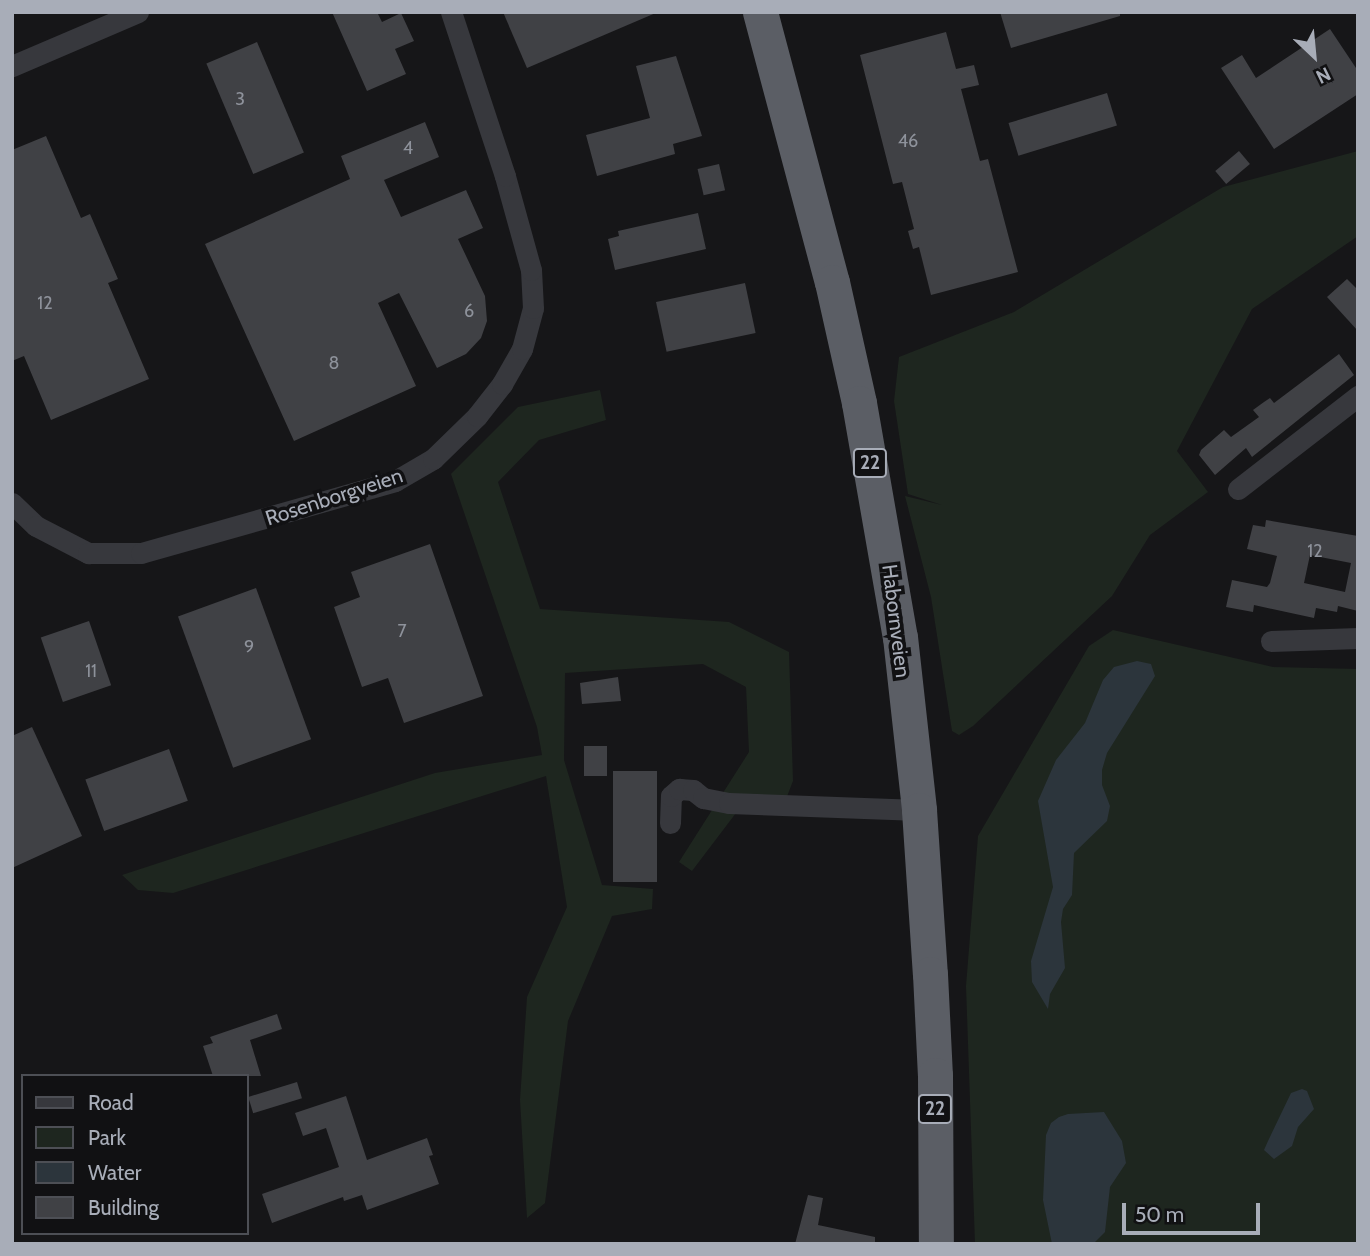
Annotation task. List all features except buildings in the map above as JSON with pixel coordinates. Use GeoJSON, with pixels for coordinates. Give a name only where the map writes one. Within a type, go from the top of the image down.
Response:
{"type":"FeatureCollection","features":[{"type":"Feature","properties":{"kind":"highway","name":"Habornveien"},"geometry":{"type":"LineString","coordinates":[[761,13],[805,173],[859,403],[896,610],[919,810],[935,1075],[936,1244]]}},
{"type":"Feature","properties":{"kind":"street"},"geometry":{"type":"LineString","coordinates":[[12,66],[138,12]]}},
{"type":"Feature","properties":{"kind":"street","name":"Rosenborgveien"},"geometry":{"type":"LineString","coordinates":[[12,503],[36,526],[89,553],[141,553],[396,481],[433,459],[477,416],[502,384],[522,349],[533,308],[531,270],[505,176],[451,12]]}},
{"type":"Feature","properties":{"kind":"street"},"geometry":{"type":"LineString","coordinates":[[1238,489],[1358,396]]}},
{"type":"Feature","properties":{"kind":"street"},"geometry":{"type":"LineString","coordinates":[[1271,641],[1358,638]]}},
{"type":"Feature","properties":{"kind":"street"},"geometry":{"type":"LineString","coordinates":[[670,823],[671,796],[679,789],[693,790],[703,798],[729,803],[919,810]]}},
{"type":"Feature","properties":{"kind":"green space"},"geometry":{"type":"Polygon","coordinates":[[[1358,151],[1358,236],[1252,309],[1177,451],[1208,492],[1150,535],[1112,596],[973,726],[959,735],[952,731],[931,597],[905,496],[942,505],[908,494],[894,401],[899,357],[1014,312],[1223,187],[1358,151]]]}},
{"type":"Feature","properties":{"kind":"green space"},"geometry":{"type":"Polygon","coordinates":[[[600,390],[606,420],[539,440],[498,482],[540,609],[729,622],[789,652],[793,781],[781,812],[736,813],[692,871],[679,862],[749,752],[746,687],[703,664],[565,673],[564,760],[602,885],[653,889],[652,909],[612,916],[568,1021],[545,1203],[527,1218],[520,1100],[527,997],[567,907],[546,776],[173,893],[138,890],[122,875],[435,773],[542,755],[537,727],[451,474],[518,407],[600,390]]]}},
{"type":"Feature","properties":{"kind":"green space"},"geometry":{"type":"Polygon","coordinates":[[[1113,630],[1273,667],[1358,669],[1358,1244],[975,1244],[966,986],[978,836],[1089,646],[1113,630]]]}},
{"type":"Feature","properties":{"kind":"water"},"geometry":{"type":"Polygon","coordinates":[[[1137,661],[1151,664],[1155,676],[1107,753],[1102,770],[1102,785],[1110,806],[1107,821],[1074,853],[1072,895],[1063,909],[1061,922],[1065,968],[1050,994],[1048,1009],[1032,982],[1031,961],[1053,887],[1038,801],[1056,760],[1085,723],[1103,680],[1114,667],[1137,661]]]}},
{"type":"Feature","properties":{"kind":"water"},"geometry":{"type":"Polygon","coordinates":[[[1302,1089],[1307,1091],[1314,1109],[1298,1127],[1292,1146],[1274,1159],[1264,1150],[1291,1093],[1302,1089]]]}},
{"type":"Feature","properties":{"kind":"water"},"geometry":{"type":"Polygon","coordinates":[[[1104,1112],[1122,1141],[1126,1163],[1110,1187],[1105,1232],[1093,1244],[1052,1244],[1043,1200],[1046,1135],[1051,1123],[1059,1117],[1104,1112]]]}}]}
